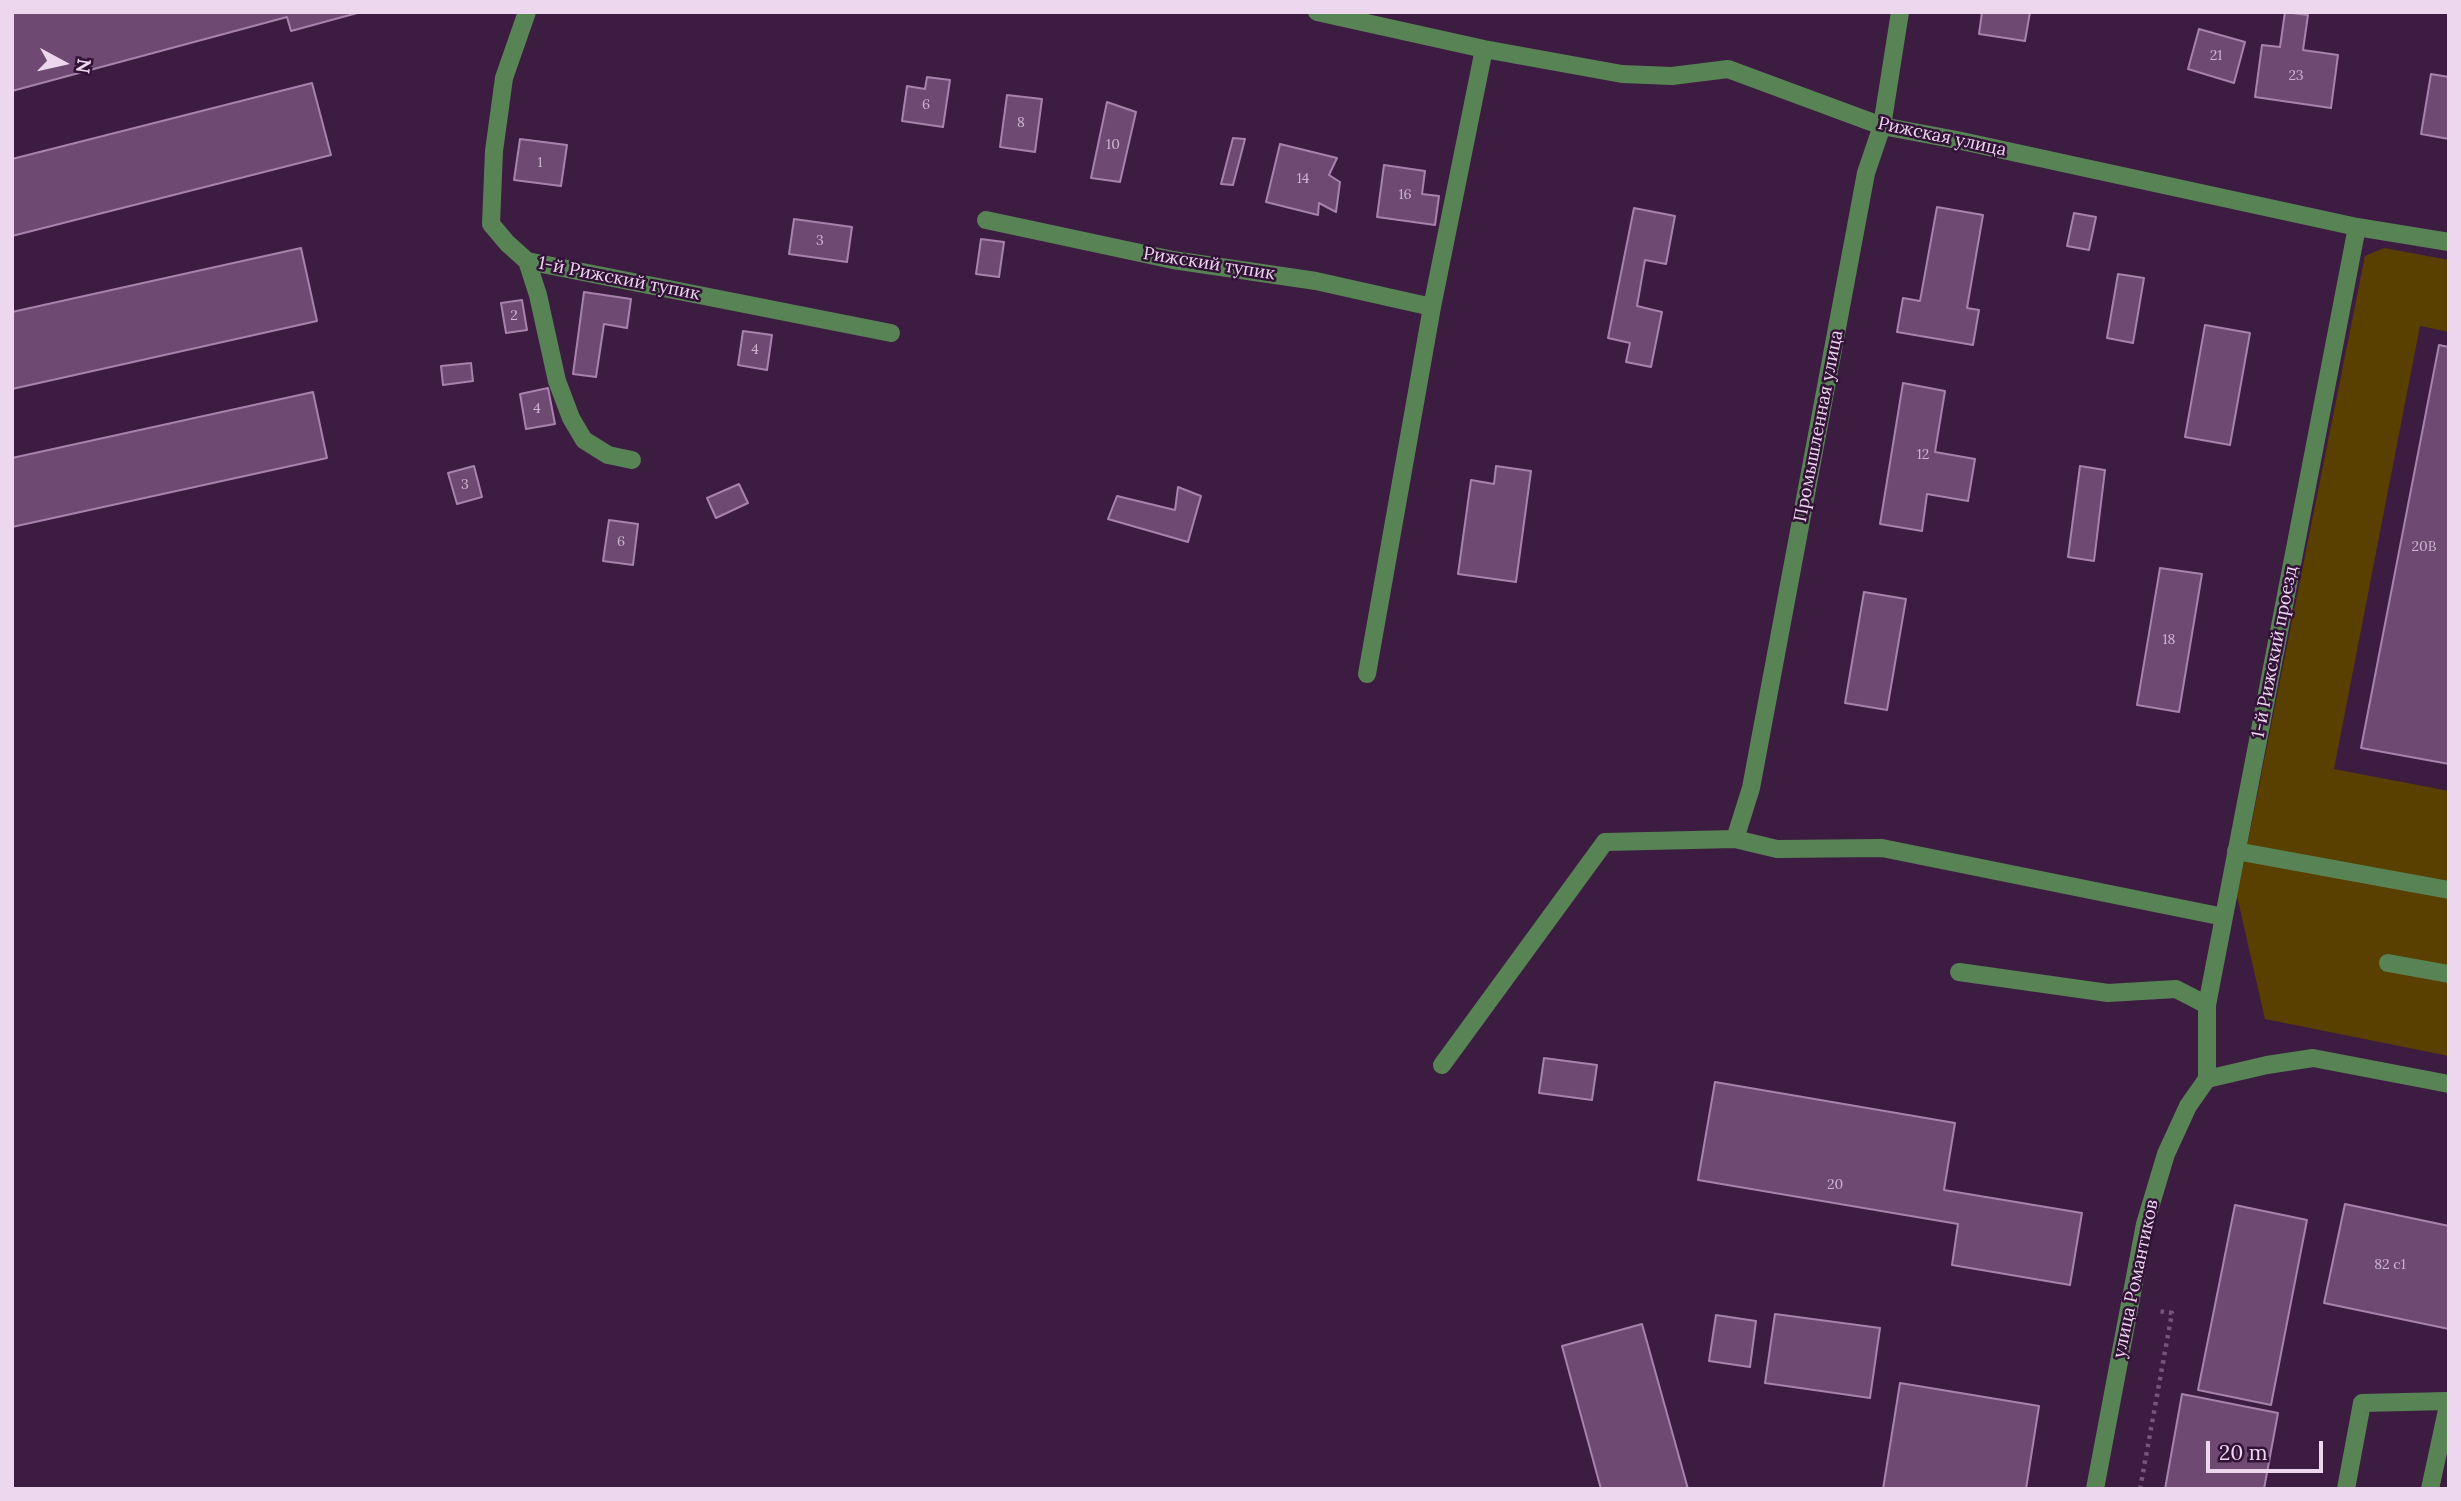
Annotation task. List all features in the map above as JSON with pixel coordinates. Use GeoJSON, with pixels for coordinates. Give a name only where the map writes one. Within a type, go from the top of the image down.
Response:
{"type":"FeatureCollection","features":[{"type":"Feature","properties":{"kind":"street","name":"1-й Рижский тупик"},"geometry":{"type":"LineString","coordinates":[[527,12],[504,78],[494,151],[491,224],[527,261],[891,333]]}},
{"type":"Feature","properties":{"kind":"street","name":"Рижская улица"},"geometry":{"type":"LineString","coordinates":[[1317,12],[1484,49],[1622,74],[1672,76],[1728,69],[1882,126],[2357,227],[2449,242]]}},
{"type":"Feature","properties":{"kind":"street","name":"Промышленная улица"},"geometry":{"type":"LineString","coordinates":[[1735,839],[1751,788],[1866,173],[1882,126],[1900,12]]}},
{"type":"Feature","properties":{"kind":"street"},"geometry":{"type":"LineString","coordinates":[[1367,674],[1432,307],[1484,49]]}},
{"type":"Feature","properties":{"kind":"street","name":"Рижский тупик"},"geometry":{"type":"LineString","coordinates":[[986,220],[1173,260],[1316,281],[1432,307]]}},
{"type":"Feature","properties":{"kind":"street","name":"1-й Рижский проезд"},"geometry":{"type":"LineString","coordinates":[[2207,1079],[2207,1005],[2357,227]]}},
{"type":"Feature","properties":{"kind":"street"},"geometry":{"type":"LineString","coordinates":[[527,261],[538,295],[557,381],[571,418],[584,440],[608,455],[632,460]]}},
{"type":"Feature","properties":{"kind":"street"},"geometry":{"type":"LineString","coordinates":[[1442,1065],[1605,842],[1735,839],[1777,849],[1882,848],[2224,917]]}},
{"type":"Feature","properties":{"kind":"street"},"geometry":{"type":"LineString","coordinates":[[2236,851],[2449,890]]}},
{"type":"Feature","properties":{"kind":"street"},"geometry":{"type":"LineString","coordinates":[[2388,963],[2449,974]]}},
{"type":"Feature","properties":{"kind":"street"},"geometry":{"type":"LineString","coordinates":[[1959,972],[2108,993],[2176,989],[2207,1005]]}},
{"type":"Feature","properties":{"kind":"street"},"geometry":{"type":"LineString","coordinates":[[2207,1079],[2267,1065],[2314,1058],[2449,1084]]}},
{"type":"Feature","properties":{"kind":"street","name":"улица Романтиков"},"geometry":{"type":"LineString","coordinates":[[2095,1489],[2145,1224],[2166,1154],[2189,1106],[2207,1079]]}},
{"type":"Feature","properties":{"kind":"street"},"geometry":{"type":"LineString","coordinates":[[2346,1489],[2362,1403],[2448,1401],[2430,1489]]}},
{"type":"Feature","properties":{"kind":"shaded area"},"geometry":{"type":"Polygon","coordinates":[[[2384,248],[2449,260],[2449,332],[2420,326],[2334,769],[2449,791],[2449,1056],[2265,1019],[2237,896],[2365,256],[2384,248]]]}},
{"type":"Feature","properties":{"kind":"building"},"geometry":{"type":"Polygon","coordinates":[[[12,12],[361,12],[291,31],[287,17],[12,91],[12,12]]]}},
{"type":"Feature","properties":{"kind":"building"},"geometry":{"type":"Polygon","coordinates":[[[1982,12],[2030,12],[2025,41],[1979,34],[1982,12]]]}},
{"type":"Feature","properties":{"kind":"building"},"geometry":{"type":"Polygon","coordinates":[[[2285,12],[2308,15],[2303,50],[2338,55],[2331,108],[2255,97],[2262,45],[2280,47],[2285,12]]]}},
{"type":"Feature","properties":{"kind":"building"},"geometry":{"type":"Polygon","coordinates":[[[2199,29],[2245,42],[2234,83],[2188,69],[2199,29]]]}},
{"type":"Feature","properties":{"kind":"building"},"geometry":{"type":"Polygon","coordinates":[[[2431,74],[2449,77],[2449,139],[2421,134],[2431,74]]]}},
{"type":"Feature","properties":{"kind":"building"},"geometry":{"type":"Polygon","coordinates":[[[927,77],[950,80],[943,127],[902,121],[907,86],[925,89],[927,77]]]}},
{"type":"Feature","properties":{"kind":"building"},"geometry":{"type":"Polygon","coordinates":[[[312,83],[331,155],[12,236],[12,159],[312,83]]]}},
{"type":"Feature","properties":{"kind":"building"},"geometry":{"type":"Polygon","coordinates":[[[1007,95],[1042,99],[1035,152],[1000,147],[1007,95]]]}},
{"type":"Feature","properties":{"kind":"building"},"geometry":{"type":"Polygon","coordinates":[[[1107,102],[1136,112],[1120,182],[1091,178],[1107,102]]]}},
{"type":"Feature","properties":{"kind":"building"},"geometry":{"type":"Polygon","coordinates":[[[1233,138],[1245,139],[1233,185],[1221,184],[1233,138]]]}},
{"type":"Feature","properties":{"kind":"building"},"geometry":{"type":"Polygon","coordinates":[[[520,139],[567,145],[561,186],[514,180],[520,139]]]}},
{"type":"Feature","properties":{"kind":"building"},"geometry":{"type":"Polygon","coordinates":[[[1280,144],[1337,158],[1329,175],[1340,182],[1336,212],[1319,203],[1318,215],[1266,202],[1280,144]]]}},
{"type":"Feature","properties":{"kind":"building"},"geometry":{"type":"Polygon","coordinates":[[[1384,165],[1425,171],[1422,194],[1439,196],[1435,225],[1377,217],[1384,165]]]}},
{"type":"Feature","properties":{"kind":"building"},"geometry":{"type":"Polygon","coordinates":[[[1937,207],[1983,215],[1967,308],[1979,310],[1973,345],[1897,332],[1903,298],[1920,301],[1937,207]]]}},
{"type":"Feature","properties":{"kind":"building"},"geometry":{"type":"Polygon","coordinates":[[[1634,208],[1675,216],[1666,264],[1645,260],[1637,306],[1662,312],[1651,367],[1626,362],[1630,343],[1608,338],[1634,208]]]}},
{"type":"Feature","properties":{"kind":"building"},"geometry":{"type":"Polygon","coordinates":[[[2074,213],[2096,217],[2089,250],[2067,246],[2074,213]]]}},
{"type":"Feature","properties":{"kind":"building"},"geometry":{"type":"Polygon","coordinates":[[[794,219],[852,227],[847,262],[789,254],[794,219]]]}},
{"type":"Feature","properties":{"kind":"building"},"geometry":{"type":"Polygon","coordinates":[[[981,239],[1004,242],[999,277],[976,274],[981,239]]]}},
{"type":"Feature","properties":{"kind":"building"},"geometry":{"type":"Polygon","coordinates":[[[301,248],[317,321],[12,389],[12,312],[301,248]]]}},
{"type":"Feature","properties":{"kind":"building"},"geometry":{"type":"Polygon","coordinates":[[[2118,274],[2144,278],[2133,343],[2107,338],[2118,274]]]}},
{"type":"Feature","properties":{"kind":"building"},"geometry":{"type":"Polygon","coordinates":[[[584,292],[631,299],[627,328],[604,324],[596,377],[573,374],[584,292]]]}},
{"type":"Feature","properties":{"kind":"building"},"geometry":{"type":"Polygon","coordinates":[[[522,300],[527,330],[506,333],[501,303],[522,300]]]}},
{"type":"Feature","properties":{"kind":"building"},"geometry":{"type":"Polygon","coordinates":[[[2205,325],[2250,333],[2230,445],[2185,437],[2205,325]]]}},
{"type":"Feature","properties":{"kind":"building"},"geometry":{"type":"Polygon","coordinates":[[[743,331],[772,335],[767,370],[738,365],[743,331]]]}},
{"type":"Feature","properties":{"kind":"building"},"geometry":{"type":"Polygon","coordinates":[[[2439,345],[2449,347],[2449,764],[2361,748],[2439,345]]]}},
{"type":"Feature","properties":{"kind":"building"},"geometry":{"type":"Polygon","coordinates":[[[471,363],[473,381],[443,385],[441,366],[471,363]]]}},
{"type":"Feature","properties":{"kind":"building"},"geometry":{"type":"Polygon","coordinates":[[[1903,383],[1945,391],[1935,452],[1975,459],[1968,501],[1927,494],[1922,531],[1880,524],[1903,383]]]}},
{"type":"Feature","properties":{"kind":"building"},"geometry":{"type":"Polygon","coordinates":[[[548,388],[555,424],[526,429],[520,394],[548,388]]]}},
{"type":"Feature","properties":{"kind":"building"},"geometry":{"type":"Polygon","coordinates":[[[313,392],[327,458],[12,527],[12,458],[313,392]]]}},
{"type":"Feature","properties":{"kind":"building"},"geometry":{"type":"Polygon","coordinates":[[[474,466],[482,497],[457,504],[448,473],[474,466]]]}},
{"type":"Feature","properties":{"kind":"building"},"geometry":{"type":"Polygon","coordinates":[[[1496,466],[1531,471],[1516,582],[1458,574],[1471,480],[1494,484],[1496,466]]]}},
{"type":"Feature","properties":{"kind":"building"},"geometry":{"type":"Polygon","coordinates":[[[2080,466],[2105,470],[2094,561],[2068,557],[2080,466]]]}},
{"type":"Feature","properties":{"kind":"building"},"geometry":{"type":"Polygon","coordinates":[[[739,484],[748,503],[716,518],[707,498],[739,484]]]}},
{"type":"Feature","properties":{"kind":"building"},"geometry":{"type":"Polygon","coordinates":[[[1178,487],[1201,496],[1188,542],[1108,519],[1117,496],[1175,510],[1178,487]]]}},
{"type":"Feature","properties":{"kind":"building"},"geometry":{"type":"Polygon","coordinates":[[[609,520],[638,524],[633,565],[603,561],[609,520]]]}},
{"type":"Feature","properties":{"kind":"building"},"geometry":{"type":"Polygon","coordinates":[[[2160,568],[2202,574],[2179,712],[2137,705],[2160,568]]]}},
{"type":"Feature","properties":{"kind":"building"},"geometry":{"type":"Polygon","coordinates":[[[1864,592],[1906,599],[1887,710],[1845,703],[1864,592]]]}},
{"type":"Feature","properties":{"kind":"building"},"geometry":{"type":"Polygon","coordinates":[[[1544,1058],[1597,1065],[1592,1100],[1539,1093],[1544,1058]]]}},
{"type":"Feature","properties":{"kind":"building"},"geometry":{"type":"Polygon","coordinates":[[[1715,1082],[1955,1123],[1944,1190],[2082,1213],[2070,1285],[1952,1265],[1958,1224],[1698,1180],[1715,1082]]]}},
{"type":"Feature","properties":{"kind":"building"},"geometry":{"type":"Polygon","coordinates":[[[2345,1204],[2449,1226],[2449,1329],[2324,1303],[2345,1204]]]}},
{"type":"Feature","properties":{"kind":"building"},"geometry":{"type":"Polygon","coordinates":[[[2235,1205],[2307,1220],[2271,1405],[2198,1390],[2235,1205]]]}},
{"type":"Feature","properties":{"kind":"building"},"geometry":{"type":"Polygon","coordinates":[[[1775,1314],[1880,1328],[1870,1398],[1765,1383],[1775,1314]]]}},
{"type":"Feature","properties":{"kind":"building"},"geometry":{"type":"Polygon","coordinates":[[[1716,1315],[1756,1321],[1750,1367],[1709,1361],[1716,1315]]]}},
{"type":"Feature","properties":{"kind":"building"},"geometry":{"type":"Polygon","coordinates":[[[1642,1324],[1688,1489],[1601,1489],[1562,1346],[1642,1324]]]}},
{"type":"Feature","properties":{"kind":"building"},"geometry":{"type":"Polygon","coordinates":[[[1900,1383],[2039,1406],[2026,1489],[1883,1489],[1900,1383]]]}},
{"type":"Feature","properties":{"kind":"building"},"geometry":{"type":"Polygon","coordinates":[[[2182,1394],[2278,1413],[2264,1489],[2165,1489],[2182,1394]]]}}]}
